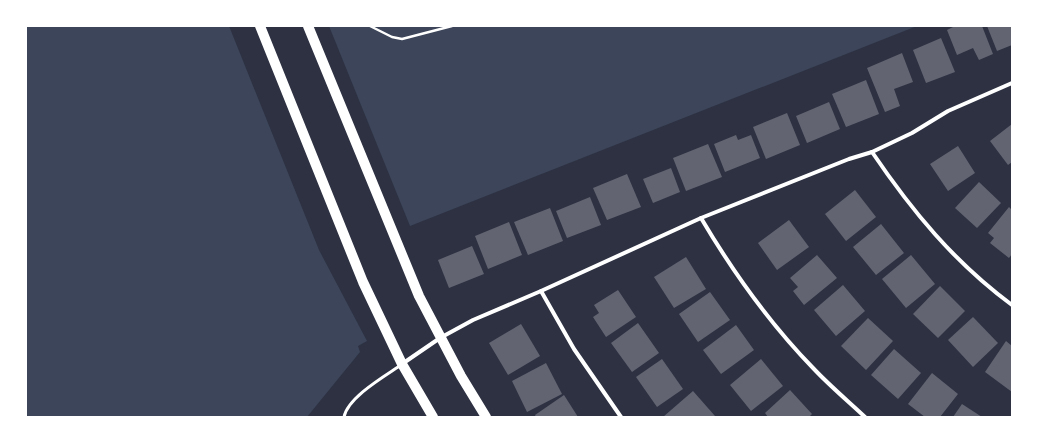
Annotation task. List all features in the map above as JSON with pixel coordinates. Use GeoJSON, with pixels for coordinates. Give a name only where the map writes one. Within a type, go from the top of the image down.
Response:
{"type":"FeatureCollection","features":[{"type":"Feature","properties":{"kind":"main road"},"geometry":{"type":"LineString","coordinates":[[260,26],[350,251],[402,364],[433,417]]}},
{"type":"Feature","properties":{"kind":"main road"},"geometry":{"type":"LineString","coordinates":[[308,26],[396,245],[419,296],[440,338],[486,417]]}},
{"type":"Feature","properties":{"kind":"street"},"geometry":{"type":"LineString","coordinates":[[402,364],[440,338],[473,320],[541,291],[701,218],[849,159],[872,152],[912,133],[948,111],[1012,83]]}},
{"type":"Feature","properties":{"kind":"street"},"geometry":{"type":"LineString","coordinates":[[872,152],[903,197],[944,246],[991,289],[1012,305]]}},
{"type":"Feature","properties":{"kind":"street"},"geometry":{"type":"LineString","coordinates":[[701,218],[721,252],[763,310],[814,369],[866,417]]}},
{"type":"Feature","properties":{"kind":"street"},"geometry":{"type":"LineString","coordinates":[[541,291],[574,349],[621,417]]}},
{"type":"Feature","properties":{"kind":"lane"},"geometry":{"type":"LineString","coordinates":[[344,417],[350,404],[374,384],[402,364]]}},
{"type":"Feature","properties":{"kind":"path"},"geometry":{"type":"LineString","coordinates":[[370,26],[392,37],[402,39],[452,26]]}},
{"type":"Feature","properties":{"kind":"shaded area"},"geometry":{"type":"Polygon","coordinates":[[[26,26],[229,26],[319,250],[367,341],[358,346],[360,352],[307,417],[26,417],[26,26]]]}},
{"type":"Feature","properties":{"kind":"shaded area"},"geometry":{"type":"Polygon","coordinates":[[[329,26],[917,26],[410,226],[329,26]]]}},
{"type":"Feature","properties":{"kind":"building"},"geometry":{"type":"Polygon","coordinates":[[[955,26],[982,26],[993,54],[979,60],[973,48],[957,55],[947,30],[955,26]]]}},
{"type":"Feature","properties":{"kind":"building"},"geometry":{"type":"Polygon","coordinates":[[[987,26],[1012,26],[1012,45],[997,51],[987,26]]]}},
{"type":"Feature","properties":{"kind":"building"},"geometry":{"type":"Polygon","coordinates":[[[941,38],[955,72],[926,83],[913,50],[941,38]]]}},
{"type":"Feature","properties":{"kind":"building"},"geometry":{"type":"Polygon","coordinates":[[[902,53],[913,82],[894,89],[900,106],[885,112],[867,68],[902,53]]]}},
{"type":"Feature","properties":{"kind":"building"},"geometry":{"type":"Polygon","coordinates":[[[866,80],[879,114],[846,127],[832,94],[866,80]]]}},
{"type":"Feature","properties":{"kind":"building"},"geometry":{"type":"Polygon","coordinates":[[[829,102],[840,129],[807,143],[796,116],[829,102]]]}},
{"type":"Feature","properties":{"kind":"building"},"geometry":{"type":"Polygon","coordinates":[[[787,113],[800,145],[766,159],[753,127],[787,113]]]}},
{"type":"Feature","properties":{"kind":"building"},"geometry":{"type":"Polygon","coordinates":[[[1012,124],[1012,162],[1008,165],[990,141],[1012,124]]]}},
{"type":"Feature","properties":{"kind":"building"},"geometry":{"type":"Polygon","coordinates":[[[736,135],[738,140],[751,135],[760,158],[725,172],[714,144],[736,135]]]}},
{"type":"Feature","properties":{"kind":"building"},"geometry":{"type":"Polygon","coordinates":[[[708,144],[722,177],[686,191],[673,158],[708,144]]]}},
{"type":"Feature","properties":{"kind":"building"},"geometry":{"type":"Polygon","coordinates":[[[958,146],[975,173],[948,191],[930,164],[958,146]]]}},
{"type":"Feature","properties":{"kind":"building"},"geometry":{"type":"Polygon","coordinates":[[[671,168],[680,192],[653,203],[643,179],[671,168]]]}},
{"type":"Feature","properties":{"kind":"building"},"geometry":{"type":"Polygon","coordinates":[[[627,174],[641,207],[607,220],[593,188],[627,174]]]}},
{"type":"Feature","properties":{"kind":"building"},"geometry":{"type":"Polygon","coordinates":[[[979,182],[1001,203],[977,228],[955,208],[979,182]]]}},
{"type":"Feature","properties":{"kind":"building"},"geometry":{"type":"Polygon","coordinates":[[[855,190],[876,217],[846,241],[825,214],[855,190]]]}},
{"type":"Feature","properties":{"kind":"building"},"geometry":{"type":"Polygon","coordinates":[[[590,197],[601,225],[567,238],[556,211],[590,197]]]}},
{"type":"Feature","properties":{"kind":"building"},"geometry":{"type":"Polygon","coordinates":[[[1009,207],[1012,210],[1012,254],[1009,258],[990,243],[994,238],[988,233],[1009,207]]]}},
{"type":"Feature","properties":{"kind":"building"},"geometry":{"type":"Polygon","coordinates":[[[550,208],[563,241],[528,255],[514,222],[550,208]]]}},
{"type":"Feature","properties":{"kind":"building"},"geometry":{"type":"Polygon","coordinates":[[[789,220],[809,247],[777,270],[758,243],[789,220]]]}},
{"type":"Feature","properties":{"kind":"building"},"geometry":{"type":"Polygon","coordinates":[[[509,222],[522,255],[488,269],[475,236],[509,222]]]}},
{"type":"Feature","properties":{"kind":"building"},"geometry":{"type":"Polygon","coordinates":[[[881,224],[904,253],[876,275],[853,247],[881,224]]]}},
{"type":"Feature","properties":{"kind":"building"},"geometry":{"type":"Polygon","coordinates":[[[472,246],[484,274],[449,288],[438,260],[472,246]]]}},
{"type":"Feature","properties":{"kind":"building"},"geometry":{"type":"Polygon","coordinates":[[[817,255],[837,278],[804,305],[793,291],[798,287],[790,278],[817,255]]]}},
{"type":"Feature","properties":{"kind":"building"},"geometry":{"type":"Polygon","coordinates":[[[911,255],[935,284],[906,308],[882,279],[911,255]]]}},
{"type":"Feature","properties":{"kind":"building"},"geometry":{"type":"Polygon","coordinates":[[[686,257],[706,289],[674,308],[654,277],[686,257]]]}},
{"type":"Feature","properties":{"kind":"building"},"geometry":{"type":"Polygon","coordinates":[[[843,285],[865,311],[836,336],[814,310],[843,285]]]}},
{"type":"Feature","properties":{"kind":"building"},"geometry":{"type":"Polygon","coordinates":[[[940,286],[965,311],[938,338],[913,314],[940,286]]]}},
{"type":"Feature","properties":{"kind":"building"},"geometry":{"type":"Polygon","coordinates":[[[618,290],[636,317],[606,337],[593,317],[599,313],[594,305],[618,290]]]}},
{"type":"Feature","properties":{"kind":"building"},"geometry":{"type":"Polygon","coordinates":[[[710,292],[730,320],[698,342],[679,314],[710,292]]]}},
{"type":"Feature","properties":{"kind":"building"},"geometry":{"type":"Polygon","coordinates":[[[973,317],[998,343],[973,367],[948,340],[973,317]]]}},
{"type":"Feature","properties":{"kind":"building"},"geometry":{"type":"Polygon","coordinates":[[[868,318],[893,341],[866,370],[841,346],[868,318]]]}},
{"type":"Feature","properties":{"kind":"building"},"geometry":{"type":"Polygon","coordinates":[[[638,323],[659,353],[632,372],[611,343],[638,323]]]}},
{"type":"Feature","properties":{"kind":"building"},"geometry":{"type":"Polygon","coordinates":[[[521,324],[540,356],[508,375],[489,343],[521,324]]]}},
{"type":"Feature","properties":{"kind":"building"},"geometry":{"type":"Polygon","coordinates":[[[736,325],[754,350],[721,374],[703,350],[736,325]]]}},
{"type":"Feature","properties":{"kind":"building"},"geometry":{"type":"Polygon","coordinates":[[[1006,341],[1012,346],[1012,392],[985,372],[1006,341]]]}},
{"type":"Feature","properties":{"kind":"building"},"geometry":{"type":"Polygon","coordinates":[[[894,349],[921,373],[898,399],[871,375],[894,349]]]}},
{"type":"Feature","properties":{"kind":"building"},"geometry":{"type":"Polygon","coordinates":[[[662,359],[683,389],[657,407],[636,377],[662,359]]]}},
{"type":"Feature","properties":{"kind":"building"},"geometry":{"type":"Polygon","coordinates":[[[761,359],[783,386],[751,411],[730,385],[761,359]]]}},
{"type":"Feature","properties":{"kind":"building"},"geometry":{"type":"Polygon","coordinates":[[[546,363],[562,394],[527,412],[512,381],[546,363]]]}},
{"type":"Feature","properties":{"kind":"building"},"geometry":{"type":"Polygon","coordinates":[[[932,373],[958,394],[940,417],[925,417],[908,404],[932,373]]]}},
{"type":"Feature","properties":{"kind":"building"},"geometry":{"type":"Polygon","coordinates":[[[790,390],[812,414],[809,417],[768,417],[765,413],[790,390]]]}},
{"type":"Feature","properties":{"kind":"building"},"geometry":{"type":"Polygon","coordinates":[[[693,391],[715,416],[663,417],[693,391]]]}},
{"type":"Feature","properties":{"kind":"building"},"geometry":{"type":"Polygon","coordinates":[[[564,395],[578,417],[536,417],[535,415],[564,395]]]}},
{"type":"Feature","properties":{"kind":"building"},"geometry":{"type":"Polygon","coordinates":[[[962,404],[982,417],[953,417],[962,404]]]}}]}
